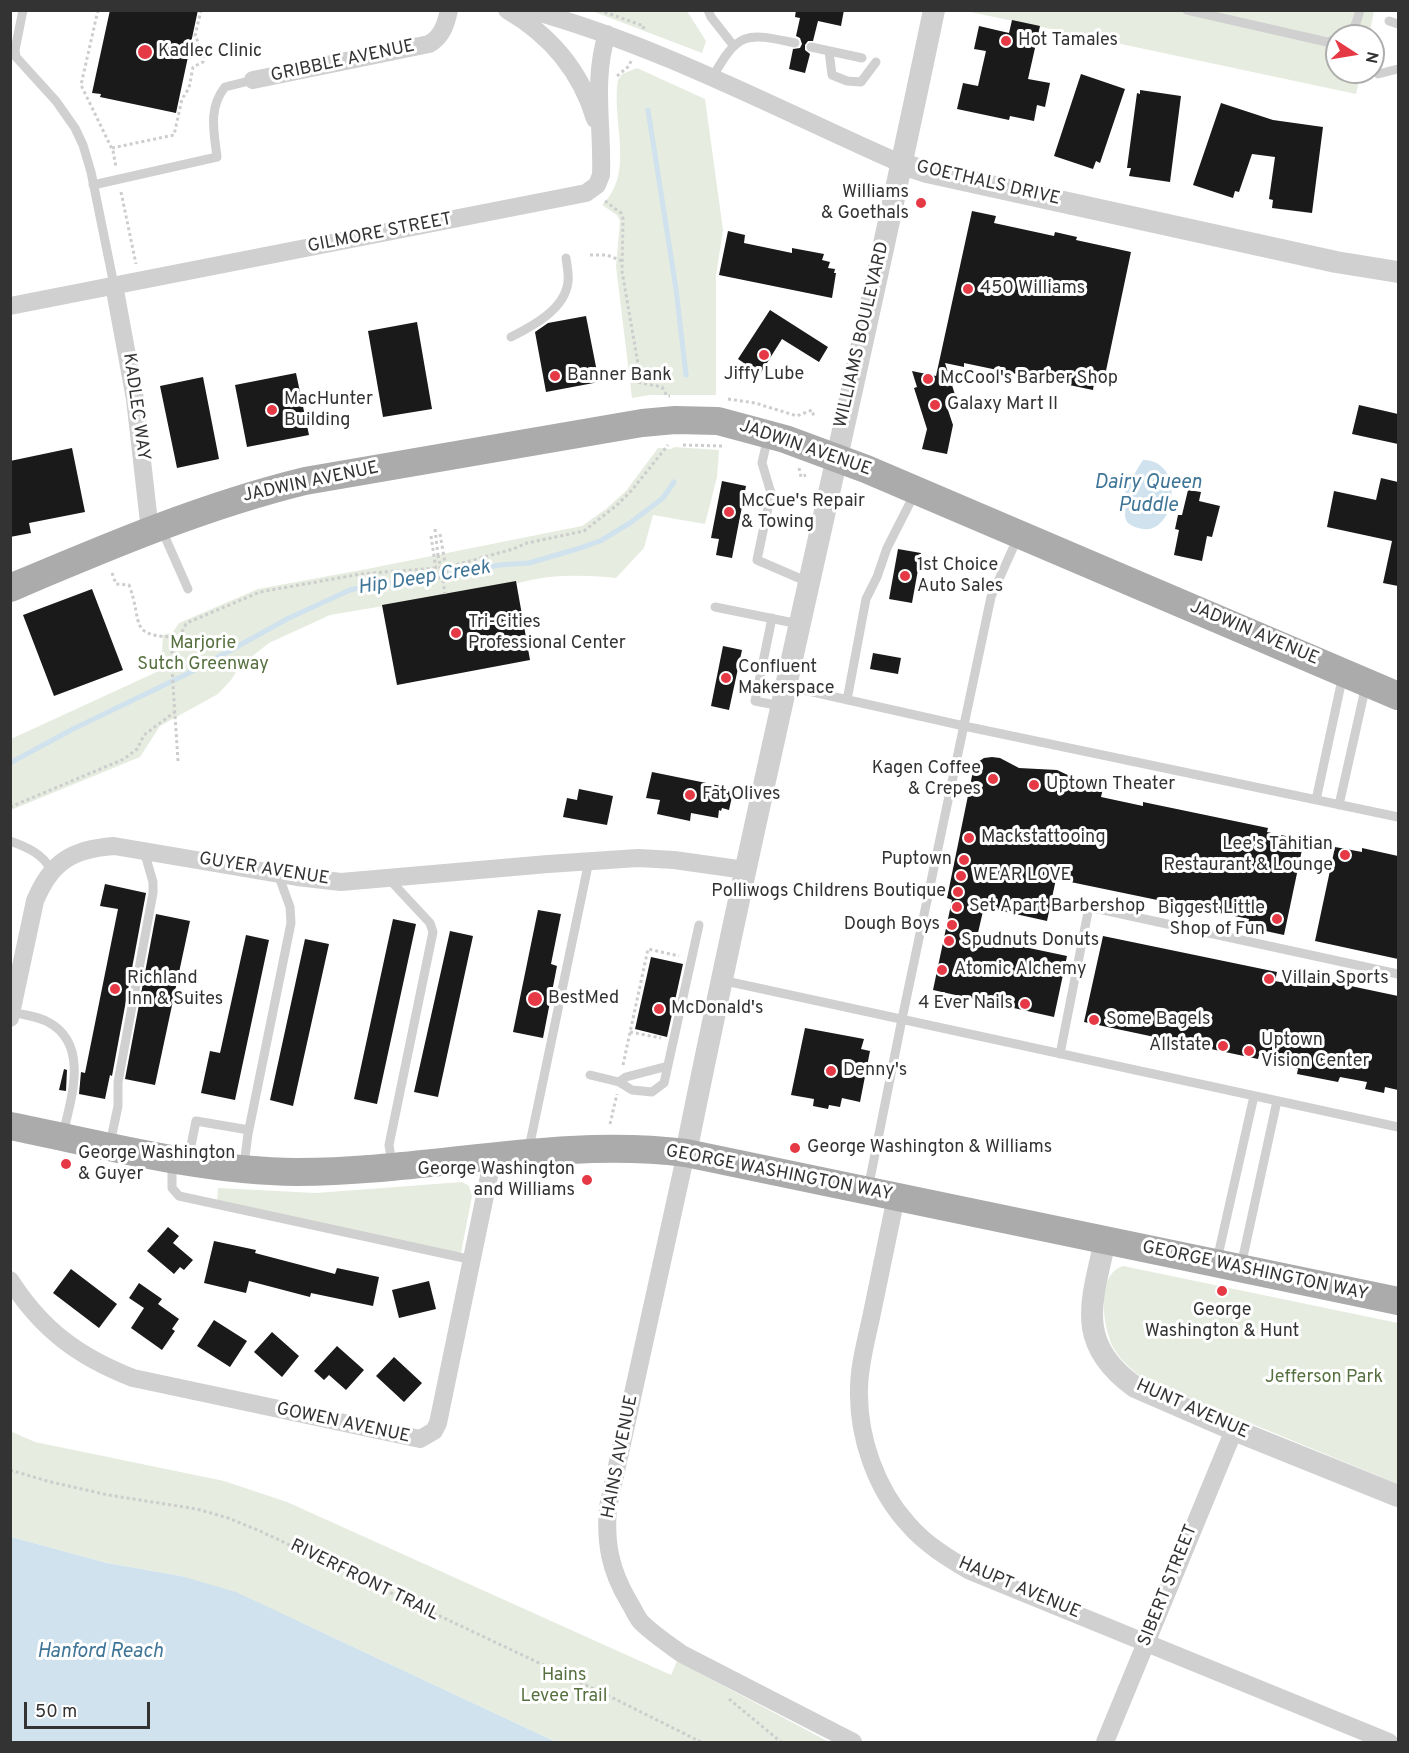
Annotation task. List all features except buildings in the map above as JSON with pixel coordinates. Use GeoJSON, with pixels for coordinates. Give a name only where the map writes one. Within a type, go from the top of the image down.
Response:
{"type":"FeatureCollection","features":[{"type":"Feature","properties":{"kind":"main road","name":"JADWIN AVENUE"},"geometry":{"type":"LineString","coordinates":[[10,588],[224,503],[305,481],[642,423],[675,420],[709,421],[766,444],[836,458],[866,469],[1398,696]]}},
{"type":"Feature","properties":{"kind":"main road","name":"GEORGE WASHINGTON WAY"},"geometry":{"type":"LineString","coordinates":[[10,1126],[180,1161],[243,1169],[307,1171],[611,1148],[686,1153],[1398,1302]]}},
{"type":"Feature","properties":{"kind":"street","name":"GRIBBLE AVENUE"},"geometry":{"type":"LineString","coordinates":[[253,80],[429,44],[442,32],[449,10]]}},
{"type":"Feature","properties":{"kind":"street"},"geometry":{"type":"LineString","coordinates":[[507,10],[540,32],[566,61],[593,111],[600,138]]}},
{"type":"Feature","properties":{"kind":"street","name":"GOETHALS DRIVE"},"geometry":{"type":"LineString","coordinates":[[530,10],[637,45],[902,164],[927,172],[1336,262],[1398,272]]}},
{"type":"Feature","properties":{"kind":"street","name":"WILLIAMS BOULEVARD"},"geometry":{"type":"LineString","coordinates":[[686,1153],[745,870],[902,164],[934,10]]}},
{"type":"Feature","properties":{"kind":"street","name":"GILMORE STREET"},"geometry":{"type":"LineString","coordinates":[[10,306],[582,194],[594,188],[600,179],[599,77],[607,34]]}},
{"type":"Feature","properties":{"kind":"street","name":"KADLEC WAY"},"geometry":{"type":"LineString","coordinates":[[114,285],[135,399],[155,529]]}},
{"type":"Feature","properties":{"kind":"street","name":"GUYER AVENUE"},"geometry":{"type":"LineString","coordinates":[[11,1015],[15,971],[35,901],[51,870],[62,861],[94,847],[114,846],[278,874],[341,882],[638,858],[674,860],[745,870]]}},
{"type":"Feature","properties":{"kind":"street","name":"HAINS AVENUE"},"geometry":{"type":"LineString","coordinates":[[686,1153],[608,1507],[606,1530],[609,1558],[616,1578],[641,1621],[662,1639],[682,1654],[853,1743]]}},
{"type":"Feature","properties":{"kind":"street","name":"GOWEN AVENUE"},"geometry":{"type":"LineString","coordinates":[[10,1280],[42,1323],[60,1339],[96,1362],[124,1375],[152,1383],[420,1439],[434,1431],[438,1423],[493,1157]]}},
{"type":"Feature","properties":{"kind":"street","name":"HAUPT AVENUE"},"geometry":{"type":"LineString","coordinates":[[896,1197],[863,1356],[859,1389],[866,1449],[886,1492],[908,1524],[926,1542],[963,1566],[1389,1743]]}},
{"type":"Feature","properties":{"kind":"street","name":"HUNT AVENUE"},"geometry":{"type":"LineString","coordinates":[[1105,1241],[1090,1313],[1096,1339],[1109,1363],[1124,1379],[1136,1388],[1234,1430],[1398,1496]]}},
{"type":"Feature","properties":{"kind":"street","name":"SIBERT STREET"},"geometry":{"type":"LineString","coordinates":[[1105,1743],[1234,1430]]}},
{"type":"Feature","properties":{"kind":"lane"},"geometry":{"type":"LineString","coordinates":[[23,10],[15,50],[16,57],[56,101],[75,128],[86,154],[114,285]]}},
{"type":"Feature","properties":{"kind":"lane"},"geometry":{"type":"LineString","coordinates":[[708,10],[733,45]]}},
{"type":"Feature","properties":{"kind":"lane"},"geometry":{"type":"LineString","coordinates":[[1187,10],[1325,42]]}},
{"type":"Feature","properties":{"kind":"lane"},"geometry":{"type":"LineString","coordinates":[[712,78],[733,45],[751,36],[795,43]]}},
{"type":"Feature","properties":{"kind":"lane"},"geometry":{"type":"LineString","coordinates":[[812,47],[862,58]]}},
{"type":"Feature","properties":{"kind":"lane"},"geometry":{"type":"LineString","coordinates":[[829,51],[832,75],[847,81],[861,82],[876,62]]}},
{"type":"Feature","properties":{"kind":"lane"},"geometry":{"type":"LineString","coordinates":[[93,185],[217,157],[212,115],[216,102],[225,87],[253,80]]}},
{"type":"Feature","properties":{"kind":"lane"},"geometry":{"type":"LineString","coordinates":[[511,336],[554,310],[564,297],[568,285],[566,258]]}},
{"type":"Feature","properties":{"kind":"lane"},"geometry":{"type":"LineString","coordinates":[[766,444],[762,463],[771,493],[757,560],[808,582]]}},
{"type":"Feature","properties":{"kind":"lane"},"geometry":{"type":"LineString","coordinates":[[847,700],[866,599],[887,548],[915,491]]}},
{"type":"Feature","properties":{"kind":"lane"},"geometry":{"type":"LineString","coordinates":[[155,529],[188,589]]}},
{"type":"Feature","properties":{"kind":"lane"},"geometry":{"type":"LineString","coordinates":[[868,1191],[902,1019],[992,597],[1019,535]]}},
{"type":"Feature","properties":{"kind":"lane"},"geometry":{"type":"LineString","coordinates":[[715,607],[799,624]]}},
{"type":"Feature","properties":{"kind":"lane"},"geometry":{"type":"LineString","coordinates":[[772,618],[755,701],[784,696],[847,700],[1398,817]]}},
{"type":"Feature","properties":{"kind":"lane"},"geometry":{"type":"LineString","coordinates":[[1316,800],[1355,677]]}},
{"type":"Feature","properties":{"kind":"lane"},"geometry":{"type":"LineString","coordinates":[[1339,805],[1355,677]]}},
{"type":"Feature","properties":{"kind":"lane"},"geometry":{"type":"LineString","coordinates":[[10,841],[38,854],[47,862],[51,870]]}},
{"type":"Feature","properties":{"kind":"lane"},"geometry":{"type":"LineString","coordinates":[[110,1147],[118,1106],[118,1082],[153,893],[153,882],[144,851]]}},
{"type":"Feature","properties":{"kind":"lane"},"geometry":{"type":"LineString","coordinates":[[528,1154],[589,861]]}},
{"type":"Feature","properties":{"kind":"lane"},"geometry":{"type":"LineString","coordinates":[[243,1169],[291,922],[290,907],[278,874]]}},
{"type":"Feature","properties":{"kind":"lane"},"geometry":{"type":"LineString","coordinates":[[388,878],[430,923],[433,932],[389,1145],[392,1166]]}},
{"type":"Feature","properties":{"kind":"lane"},"geometry":{"type":"LineString","coordinates":[[1060,1054],[1089,908],[1398,974]]}},
{"type":"Feature","properties":{"kind":"lane"},"geometry":{"type":"LineString","coordinates":[[590,1075],[619,1082],[632,1090],[652,1092],[664,1083],[699,925]]}},
{"type":"Feature","properties":{"kind":"lane"},"geometry":{"type":"LineString","coordinates":[[722,980],[1398,1127]]}},
{"type":"Feature","properties":{"kind":"lane"},"geometry":{"type":"LineString","coordinates":[[11,1015],[46,1020],[56,1027],[70,1048],[75,1062],[75,1077],[63,1137]]}},
{"type":"Feature","properties":{"kind":"lane"},"geometry":{"type":"LineString","coordinates":[[619,1082],[626,1077],[668,1066]]}},
{"type":"Feature","properties":{"kind":"lane"},"geometry":{"type":"LineString","coordinates":[[1229,1266],[1254,1095]]}},
{"type":"Feature","properties":{"kind":"lane"},"geometry":{"type":"LineString","coordinates":[[1229,1266],[1276,1101]]}},
{"type":"Feature","properties":{"kind":"lane"},"geometry":{"type":"LineString","coordinates":[[249,1131],[196,1121],[172,1188],[179,1196],[473,1260]]}},
{"type":"Feature","properties":{"kind":"path"},"geometry":{"type":"LineString","coordinates":[[98,10],[81,85],[112,148],[139,280]]}},
{"type":"Feature","properties":{"kind":"path"},"geometry":{"type":"LineString","coordinates":[[112,148],[174,135],[182,99],[189,88],[193,67],[202,62],[204,53],[195,39],[201,10]]}},
{"type":"Feature","properties":{"kind":"path"},"geometry":{"type":"LineString","coordinates":[[599,10],[644,26],[629,66],[617,76],[615,82]]}},
{"type":"Feature","properties":{"kind":"path"},"geometry":{"type":"LineString","coordinates":[[609,195],[604,200],[621,213],[623,219],[623,283],[638,364],[637,382],[662,387],[667,396],[675,396]]}},
{"type":"Feature","properties":{"kind":"path"},"geometry":{"type":"LineString","coordinates":[[590,255],[607,255],[622,261]]}},
{"type":"Feature","properties":{"kind":"path"},"geometry":{"type":"LineString","coordinates":[[718,398],[755,403],[797,416],[812,410],[814,417]]}},
{"type":"Feature","properties":{"kind":"path"},"geometry":{"type":"LineString","coordinates":[[766,444],[800,468],[801,477],[806,475]]}},
{"type":"Feature","properties":{"kind":"path"},"geometry":{"type":"LineString","coordinates":[[178,761],[171,654],[189,622],[260,592],[361,574],[448,567],[527,543],[584,531],[632,490],[666,445],[731,447]]}},
{"type":"Feature","properties":{"kind":"path"},"geometry":{"type":"LineString","coordinates":[[435,529],[445,594]]}},
{"type":"Feature","properties":{"kind":"path"},"geometry":{"type":"LineString","coordinates":[[440,534],[447,574],[443,580]]}},
{"type":"Feature","properties":{"kind":"path"},"geometry":{"type":"LineString","coordinates":[[431,536],[438,576],[443,580]]}},
{"type":"Feature","properties":{"kind":"path"},"geometry":{"type":"LineString","coordinates":[[112,573],[116,584],[129,585],[135,602],[135,617],[142,629],[152,636],[180,636]]}},
{"type":"Feature","properties":{"kind":"path"},"geometry":{"type":"LineString","coordinates":[[10,807],[124,759],[137,749],[144,735],[176,711]]}},
{"type":"Feature","properties":{"kind":"path"},"geometry":{"type":"LineString","coordinates":[[622,1072],[648,949],[680,957],[685,954]]}},
{"type":"Feature","properties":{"kind":"path"},"geometry":{"type":"LineString","coordinates":[[630,1032],[665,1039]]}},
{"type":"Feature","properties":{"kind":"path"},"geometry":{"type":"LineString","coordinates":[[610,1124],[617,1092]]}},
{"type":"Feature","properties":{"kind":"path","name":"RIVERFRONT TRAIL"},"geometry":{"type":"LineString","coordinates":[[10,1470],[88,1491],[197,1509],[228,1518],[611,1696],[701,1743]]}},
{"type":"Feature","properties":{"kind":"green space"},"geometry":{"type":"Polygon","coordinates":[[[592,11],[687,11],[706,41],[702,53],[592,11]]]}},
{"type":"Feature","properties":{"kind":"green space"},"geometry":{"type":"Polygon","coordinates":[[[966,11],[1374,11],[1371,24],[1325,24],[1325,84],[1358,84],[1356,94],[966,11]]]}},
{"type":"Feature","properties":{"kind":"green space"},"geometry":{"type":"Polygon","coordinates":[[[637,68],[705,99],[723,230],[716,275],[716,395],[650,395],[632,398],[616,266],[620,221],[617,215],[602,205],[612,192],[618,178],[620,146],[617,112],[618,80],[622,74],[637,68]]]}},
{"type":"Feature","properties":{"kind":"green space","name":"Marjorie Sutch Greenway"},"geometry":{"type":"Polygon","coordinates":[[[674,447],[719,450],[717,477],[705,524],[653,515],[644,548],[616,578],[580,576],[543,578],[330,615],[269,643],[240,666],[218,694],[160,726],[140,757],[11,810],[11,739],[161,670],[163,635],[173,632],[179,623],[258,589],[582,526],[626,491],[658,448],[671,449],[674,447]]]}},
{"type":"Feature","properties":{"kind":"green space"},"geometry":{"type":"Polygon","coordinates":[[[462,1182],[469,1186],[472,1196],[461,1253],[217,1201],[218,1188],[316,1193],[462,1182]]]}},
{"type":"Feature","properties":{"kind":"green space","name":"Jefferson Park"},"geometry":{"type":"Polygon","coordinates":[[[1123,1266],[1398,1323],[1398,1484],[1143,1379],[1114,1349],[1107,1329],[1105,1291],[1114,1271],[1123,1266]]]}},
{"type":"Feature","properties":{"kind":"green space","name":"Hains Levee Trail"},"geometry":{"type":"Polygon","coordinates":[[[10,1431],[35,1442],[224,1481],[287,1502],[671,1675],[677,1661],[829,1742],[556,1742],[302,1623],[181,1576],[107,1563],[11,1537],[10,1431]]]}},
{"type":"Feature","properties":{"kind":"water","name":"Dairy Queen Puddle"},"geometry":{"type":"Polygon","coordinates":[[[1143,460],[1157,463],[1166,471],[1171,483],[1172,496],[1163,520],[1154,527],[1143,529],[1134,527],[1126,520],[1124,486],[1125,481],[1133,476],[1143,460]]]}},
{"type":"Feature","properties":{"kind":"water","name":"Hanford Reach"},"geometry":{"type":"Polygon","coordinates":[[[11,1537],[107,1563],[181,1576],[236,1592],[556,1742],[11,1742],[11,1537]]]}},
{"type":"Feature","properties":{"kind":"waterway","name":"Hip Deep Creek"},"geometry":{"type":"LineString","coordinates":[[648,110],[676,289],[686,375]]}},
{"type":"Feature","properties":{"kind":"waterway","name":"Hip Deep Creek"},"geometry":{"type":"LineString","coordinates":[[10,763],[73,729],[189,673],[289,618],[350,590],[378,583],[401,583],[500,565],[529,563],[577,549],[600,541],[630,523],[663,498],[674,482]]}},
{"type":"Feature","properties":{"kind":"place","name":"Hot Tamales"},"geometry":{"type":"Point","coordinates":[1006,41]}},
{"type":"Feature","properties":{"kind":"place","name":"Kadlec Clinic"},"geometry":{"type":"Point","coordinates":[145,52]}},
{"type":"Feature","properties":{"kind":"place","name":"Williams & Goethals"},"geometry":{"type":"Point","coordinates":[921,203]}},
{"type":"Feature","properties":{"kind":"place","name":"450 Williams"},"geometry":{"type":"Point","coordinates":[968,289]}},
{"type":"Feature","properties":{"kind":"place","name":"Jiffy Lube"},"geometry":{"type":"Point","coordinates":[764,355]}},
{"type":"Feature","properties":{"kind":"place","name":"Banner Bank"},"geometry":{"type":"Point","coordinates":[555,376]}},
{"type":"Feature","properties":{"kind":"place","name":"McCool's Barber Shop"},"geometry":{"type":"Point","coordinates":[928,379]}},
{"type":"Feature","properties":{"kind":"place","name":"Galaxy Mart II"},"geometry":{"type":"Point","coordinates":[935,405]}},
{"type":"Feature","properties":{"kind":"place","name":"MacHunter Building"},"geometry":{"type":"Point","coordinates":[272,410]}},
{"type":"Feature","properties":{"kind":"place","name":"McCue's Repair & Towing"},"geometry":{"type":"Point","coordinates":[729,512]}},
{"type":"Feature","properties":{"kind":"place","name":"1st Choice Auto Sales"},"geometry":{"type":"Point","coordinates":[905,576]}},
{"type":"Feature","properties":{"kind":"place","name":"Tri-Cities Professional Center"},"geometry":{"type":"Point","coordinates":[456,633]}},
{"type":"Feature","properties":{"kind":"place","name":"Confluent Makerspace"},"geometry":{"type":"Point","coordinates":[726,678]}},
{"type":"Feature","properties":{"kind":"place","name":"Kagen Coffee & Crepes"},"geometry":{"type":"Point","coordinates":[993,779]}},
{"type":"Feature","properties":{"kind":"place","name":"Uptown Theater"},"geometry":{"type":"Point","coordinates":[1034,785]}},
{"type":"Feature","properties":{"kind":"place","name":"Fat Olives"},"geometry":{"type":"Point","coordinates":[690,795]}},
{"type":"Feature","properties":{"kind":"place","name":"Mackstattooing"},"geometry":{"type":"Point","coordinates":[969,838]}},
{"type":"Feature","properties":{"kind":"place","name":"Lee's Tahitian Restaurant & Lounge"},"geometry":{"type":"Point","coordinates":[1345,855]}},
{"type":"Feature","properties":{"kind":"place","name":"Puptown"},"geometry":{"type":"Point","coordinates":[964,860]}},
{"type":"Feature","properties":{"kind":"place","name":"WEAR LOVE"},"geometry":{"type":"Point","coordinates":[961,876]}},
{"type":"Feature","properties":{"kind":"place","name":"Polliwogs Childrens Boutique"},"geometry":{"type":"Point","coordinates":[958,892]}},
{"type":"Feature","properties":{"kind":"place","name":"Set Apart Barbershop"},"geometry":{"type":"Point","coordinates":[957,907]}},
{"type":"Feature","properties":{"kind":"place","name":"Biggest Little Shop of Fun"},"geometry":{"type":"Point","coordinates":[1277,919]}},
{"type":"Feature","properties":{"kind":"place","name":"Dough Boys"},"geometry":{"type":"Point","coordinates":[952,925]}},
{"type":"Feature","properties":{"kind":"place","name":"Spudnuts Donuts"},"geometry":{"type":"Point","coordinates":[949,941]}},
{"type":"Feature","properties":{"kind":"place","name":"Atomic Alchemy"},"geometry":{"type":"Point","coordinates":[942,970]}},
{"type":"Feature","properties":{"kind":"place","name":"Villain Sports"},"geometry":{"type":"Point","coordinates":[1269,979]}},
{"type":"Feature","properties":{"kind":"place","name":"Richland Inn & Suites"},"geometry":{"type":"Point","coordinates":[115,989]}},
{"type":"Feature","properties":{"kind":"place","name":"BestMed"},"geometry":{"type":"Point","coordinates":[535,999]}},
{"type":"Feature","properties":{"kind":"place","name":"4 Ever Nails"},"geometry":{"type":"Point","coordinates":[1025,1004]}},
{"type":"Feature","properties":{"kind":"place","name":"McDonald's"},"geometry":{"type":"Point","coordinates":[659,1009]}},
{"type":"Feature","properties":{"kind":"place","name":"Some Bagels"},"geometry":{"type":"Point","coordinates":[1094,1020]}},
{"type":"Feature","properties":{"kind":"place","name":"Allstate"},"geometry":{"type":"Point","coordinates":[1223,1046]}},
{"type":"Feature","properties":{"kind":"place","name":"Uptown Vision Center"},"geometry":{"type":"Point","coordinates":[1249,1051]}},
{"type":"Feature","properties":{"kind":"place","name":"Denny's"},"geometry":{"type":"Point","coordinates":[831,1071]}},
{"type":"Feature","properties":{"kind":"place","name":"George Washington & Williams"},"geometry":{"type":"Point","coordinates":[795,1148]}},
{"type":"Feature","properties":{"kind":"place","name":"George Washington & Guyer"},"geometry":{"type":"Point","coordinates":[66,1164]}},
{"type":"Feature","properties":{"kind":"place","name":"George Washington and Williams"},"geometry":{"type":"Point","coordinates":[587,1180]}},
{"type":"Feature","properties":{"kind":"place","name":"George Washington & Hunt"},"geometry":{"type":"Point","coordinates":[1222,1291]}}]}
